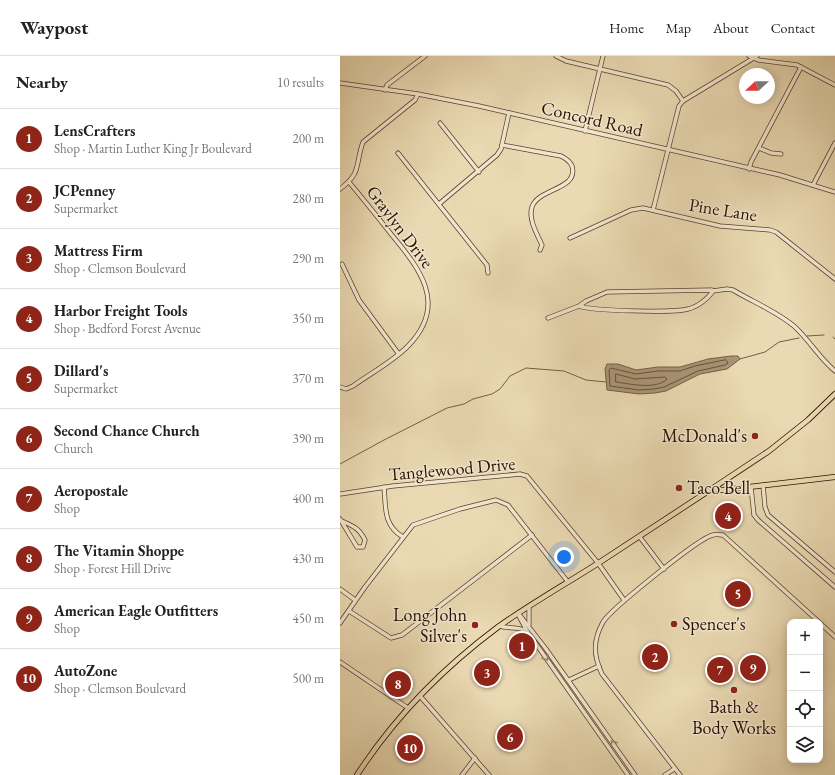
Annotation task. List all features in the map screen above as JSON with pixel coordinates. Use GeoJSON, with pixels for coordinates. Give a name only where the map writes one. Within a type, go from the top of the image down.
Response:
{"type":"FeatureCollection","features":[{"type":"Feature","properties":{"kind":"main road"},"geometry":{"type":"LineString","coordinates":[[357,775],[376,746],[408,708],[458,659],[499,626],[598,563],[790,435],[835,394]]}},
{"type":"Feature","properties":{"kind":"main road"},"geometry":{"type":"LineString","coordinates":[[711,488],[723,490],[835,477]]}},
{"type":"Feature","properties":{"kind":"street"},"geometry":{"type":"LineString","coordinates":[[385,90],[387,85],[425,56]]}},
{"type":"Feature","properties":{"kind":"street"},"geometry":{"type":"LineString","coordinates":[[556,56],[566,62],[668,85],[676,91],[683,101]]}},
{"type":"Feature","properties":{"kind":"street"},"geometry":{"type":"LineString","coordinates":[[585,131],[603,56]]}},
{"type":"Feature","properties":{"kind":"street"},"geometry":{"type":"LineString","coordinates":[[653,210],[679,106],[683,101],[750,57],[757,56]]}},
{"type":"Feature","properties":{"kind":"street"},"geometry":{"type":"LineString","coordinates":[[750,57],[786,62],[835,85]]}},
{"type":"Feature","properties":{"kind":"street"},"geometry":{"type":"LineString","coordinates":[[749,169],[801,68]]}},
{"type":"Feature","properties":{"kind":"street","name":"Concord Road"},"geometry":{"type":"LineString","coordinates":[[340,83],[418,94],[509,113],[749,169],[835,192]]}},
{"type":"Feature","properties":{"kind":"street","name":"Graylyn Drive"},"geometry":{"type":"LineString","coordinates":[[340,189],[349,182],[359,164],[363,142],[415,100],[418,94]]}},
{"type":"Feature","properties":{"kind":"street"},"geometry":{"type":"LineString","coordinates":[[439,204],[492,161],[502,145],[509,113]]}},
{"type":"Feature","properties":{"kind":"street"},"geometry":{"type":"LineString","coordinates":[[440,123],[479,172]]}},
{"type":"Feature","properties":{"kind":"street"},"geometry":{"type":"LineString","coordinates":[[813,185],[835,143]]}},
{"type":"Feature","properties":{"kind":"street"},"geometry":{"type":"LineString","coordinates":[[502,145],[560,156],[568,160],[572,166],[572,174],[569,181],[542,195],[533,204],[531,217],[542,245],[540,250]]}},
{"type":"Feature","properties":{"kind":"street"},"geometry":{"type":"LineString","coordinates":[[759,148],[771,153],[781,154]]}},
{"type":"Feature","properties":{"kind":"street"},"geometry":{"type":"LineString","coordinates":[[398,153],[487,265],[488,273]]}},
{"type":"Feature","properties":{"kind":"street","name":"Graylyn Drive"},"geometry":{"type":"LineString","coordinates":[[340,387],[346,389],[353,386],[398,353],[416,336],[426,319],[429,296],[418,268],[349,182]]}},
{"type":"Feature","properties":{"kind":"street","name":"Pine Lane"},"geometry":{"type":"LineString","coordinates":[[570,238],[631,210],[638,208],[653,210],[720,226],[770,230],[776,232],[835,279]]}},
{"type":"Feature","properties":{"kind":"street"},"geometry":{"type":"LineString","coordinates":[[342,264],[359,300],[398,353]]}},
{"type":"Feature","properties":{"kind":"street"},"geometry":{"type":"LineString","coordinates":[[548,318],[580,306],[586,301],[607,292],[733,290],[781,318],[799,331],[816,353],[835,371]]}},
{"type":"Feature","properties":{"kind":"street"},"geometry":{"type":"LineString","coordinates":[[580,306],[598,309],[686,310],[702,301],[713,291]]}},
{"type":"Feature","properties":{"kind":"street","name":"Tanglewood Drive"},"geometry":{"type":"LineString","coordinates":[[340,494],[384,487],[520,474],[528,476],[598,563]]}},
{"type":"Feature","properties":{"kind":"street"},"geometry":{"type":"LineString","coordinates":[[763,485],[765,507],[768,516],[835,572]]}},
{"type":"Feature","properties":{"kind":"street"},"geometry":{"type":"LineString","coordinates":[[384,487],[387,518],[390,526],[403,537]]}},
{"type":"Feature","properties":{"kind":"street"},"geometry":{"type":"LineString","coordinates":[[751,487],[754,515],[758,520],[835,587]]}},
{"type":"Feature","properties":{"kind":"street"},"geometry":{"type":"LineString","coordinates":[[340,623],[355,600],[413,525],[460,509],[496,500],[508,505],[568,582]]}},
{"type":"Feature","properties":{"kind":"street"},"geometry":{"type":"LineString","coordinates":[[341,520],[350,523],[359,529],[365,540],[363,547],[357,547],[341,520]]}},
{"type":"Feature","properties":{"kind":"street"},"geometry":{"type":"LineString","coordinates":[[349,611],[391,638],[396,638],[402,635],[505,554],[532,535]]}},
{"type":"Feature","properties":{"kind":"street"},"geometry":{"type":"LineString","coordinates":[[680,775],[602,674],[595,659],[596,639],[604,621],[624,600],[698,543],[713,535],[723,535],[817,619]]}},
{"type":"Feature","properties":{"kind":"street"},"geometry":{"type":"LineString","coordinates":[[639,536],[664,570]]}},
{"type":"Feature","properties":{"kind":"street"},"geometry":{"type":"LineString","coordinates":[[598,563],[624,600]]}},
{"type":"Feature","properties":{"kind":"street"},"geometry":{"type":"LineString","coordinates":[[340,590],[355,600]]}},
{"type":"Feature","properties":{"kind":"street"},"geometry":{"type":"LineString","coordinates":[[529,607],[529,625]]}},
{"type":"Feature","properties":{"kind":"street"},"geometry":{"type":"LineString","coordinates":[[518,613],[529,625],[569,680],[635,775]]}},
{"type":"Feature","properties":{"kind":"street"},"geometry":{"type":"LineString","coordinates":[[518,613],[527,632],[628,775]]}},
{"type":"Feature","properties":{"kind":"street"},"geometry":{"type":"LineString","coordinates":[[823,625],[835,637]]}},
{"type":"Feature","properties":{"kind":"street"},"geometry":{"type":"LineString","coordinates":[[499,626],[508,628],[516,627],[527,632]]}},
{"type":"Feature","properties":{"kind":"street"},"geometry":{"type":"LineString","coordinates":[[340,662],[408,708]]}},
{"type":"Feature","properties":{"kind":"street"},"geometry":{"type":"LineString","coordinates":[[569,680],[599,666]]}},
{"type":"Feature","properties":{"kind":"street"},"geometry":{"type":"LineString","coordinates":[[420,696],[489,775]]}},
{"type":"Feature","properties":{"kind":"street"},"geometry":{"type":"LineString","coordinates":[[462,775],[475,758]]}},
{"type":"Feature","properties":{"kind":"street"},"geometry":{"type":"LineString","coordinates":[[665,775],[674,769]]}},
{"type":"Feature","properties":{"kind":"water"},"geometry":{"type":"Polygon","coordinates":[[[738,356],[740,359],[727,369],[700,374],[666,391],[639,394],[607,390],[605,369],[607,364],[618,364],[636,370],[658,367],[680,367],[708,359],[738,356]]]}},
{"type":"Feature","properties":{"kind":"waterway"},"geometry":{"type":"LineString","coordinates":[[807,336],[824,335]]}},
{"type":"Feature","properties":{"kind":"waterway"},"geometry":{"type":"LineString","coordinates":[[740,359],[765,352],[779,342],[799,338]]}},
{"type":"Feature","properties":{"kind":"waterway"},"geometry":{"type":"LineString","coordinates":[[340,464],[447,408],[464,404],[473,399],[492,394],[500,389],[510,376],[526,368],[564,371],[586,380],[606,382]]}},
{"type":"Feature","properties":{"kind":"place","name":"McDonald's"},"geometry":{"type":"Point","coordinates":[755,436]}},
{"type":"Feature","properties":{"kind":"place","name":"Taco Bell"},"geometry":{"type":"Point","coordinates":[679,488]}},
{"type":"Feature","properties":{"kind":"place","name":"Harbor Freight Tools"},"geometry":{"type":"Point","coordinates":[728,516]}},
{"type":"Feature","properties":{"kind":"place","name":"Dillard's"},"geometry":{"type":"Point","coordinates":[738,594]}},
{"type":"Feature","properties":{"kind":"place","name":"Spencer's"},"geometry":{"type":"Point","coordinates":[674,624]}},
{"type":"Feature","properties":{"kind":"place","name":"Long John Silver's"},"geometry":{"type":"Point","coordinates":[475,625]}},
{"type":"Feature","properties":{"kind":"place","name":"LensCrafters"},"geometry":{"type":"Point","coordinates":[522,646]}},
{"type":"Feature","properties":{"kind":"place","name":"JCPenney"},"geometry":{"type":"Point","coordinates":[655,657]}},
{"type":"Feature","properties":{"kind":"place","name":"American Eagle Outfitters"},"geometry":{"type":"Point","coordinates":[753,668]}},
{"type":"Feature","properties":{"kind":"place","name":"Aeropostale"},"geometry":{"type":"Point","coordinates":[720,670]}},
{"type":"Feature","properties":{"kind":"place","name":"Mattress Firm"},"geometry":{"type":"Point","coordinates":[487,673]}},
{"type":"Feature","properties":{"kind":"place","name":"The Vitamin Shoppe"},"geometry":{"type":"Point","coordinates":[398,684]}},
{"type":"Feature","properties":{"kind":"place","name":"Bath & Body Works"},"geometry":{"type":"Point","coordinates":[734,690]}},
{"type":"Feature","properties":{"kind":"place","name":"Second Chance Church"},"geometry":{"type":"Point","coordinates":[510,737]}},
{"type":"Feature","properties":{"kind":"place","name":"AutoZone"},"geometry":{"type":"Point","coordinates":[410,748]}}]}
